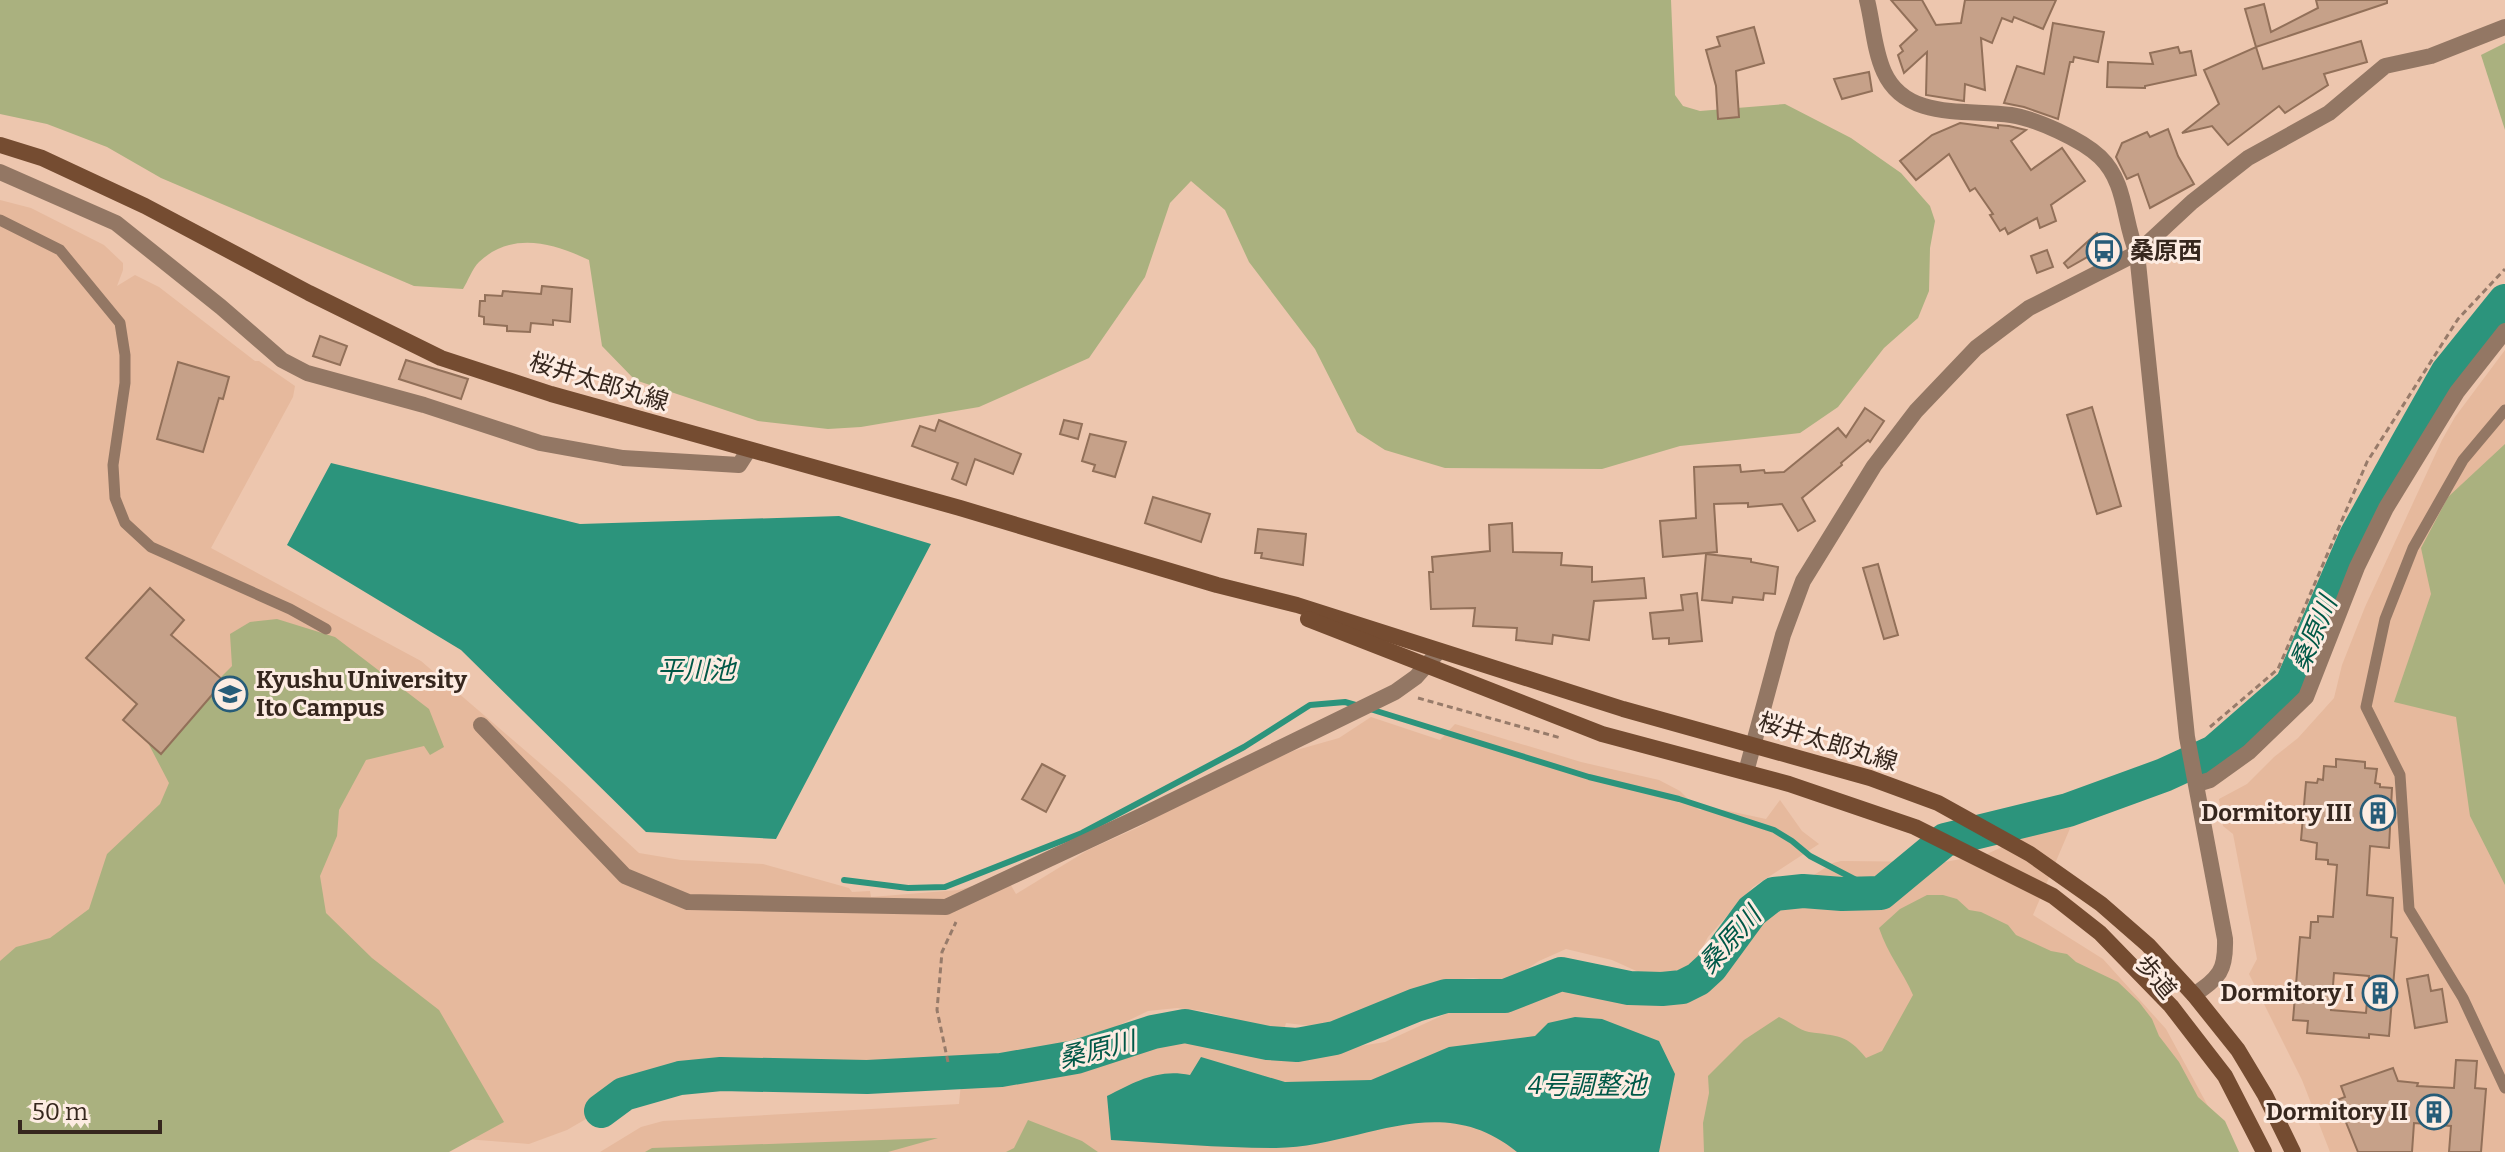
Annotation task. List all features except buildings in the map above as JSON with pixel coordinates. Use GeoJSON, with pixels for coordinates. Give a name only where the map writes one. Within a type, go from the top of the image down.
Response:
{"type":"FeatureCollection","features":[{"type":"Feature","properties":{"kind":"main road","name":"桜井太郎丸線"},"geometry":{"type":"LineString","coordinates":[[0,145],[42,158],[145,206],[441,358],[551,394],[748,451],[1297,605],[1434,658],[1602,734],[1746,772],[1915,827],[2053,896],[2100,933],[2171,1006],[2225,1076],[2264,1152]]}},
{"type":"Feature","properties":{"kind":"main road","name":"桜井太郎丸線"},"geometry":{"type":"LineString","coordinates":[[1434,658],[1870,778],[1938,803],[2030,854],[2101,904],[2148,945],[2194,995],[2238,1050],[2265,1095],[2293,1152]]}},
{"type":"Feature","properties":{"kind":"street"},"geometry":{"type":"LineString","coordinates":[[1867,0],[1884,72],[1893,87],[1907,100],[1945,111],[2014,116],[2036,122],[2100,157],[2113,174],[2121,192],[2137,253],[2189,744],[2225,939],[2225,963],[2216,979],[2194,995]]}},
{"type":"Feature","properties":{"kind":"street"},"geometry":{"type":"LineString","coordinates":[[1746,772],[1783,635],[1803,581],[1874,466],[1916,411],[1976,348],[2029,308],[2137,253],[2192,202],[2248,158],[2329,113],[2385,66],[2431,56],[2505,27]]}},
{"type":"Feature","properties":{"kind":"street"},"geometry":{"type":"LineString","coordinates":[[0,172],[116,223],[282,360],[307,373],[424,405],[540,443],[623,458],[739,465],[748,451]]}},
{"type":"Feature","properties":{"kind":"street"},"geometry":{"type":"LineString","coordinates":[[2196,780],[2210,780],[2249,752],[2306,697],[2357,567],[2386,508],[2457,392],[2505,331]]}},
{"type":"Feature","properties":{"kind":"street"},"geometry":{"type":"LineString","coordinates":[[481,725],[625,876],[688,902],[946,907],[1395,692],[1434,658]]}},
{"type":"Feature","properties":{"kind":"lane"},"geometry":{"type":"LineString","coordinates":[[0,220],[60,250],[120,323],[125,383],[113,465],[115,498],[125,523],[151,547],[290,609],[326,629]]}},
{"type":"Feature","properties":{"kind":"lane"},"geometry":{"type":"LineString","coordinates":[[2505,410],[2463,460],[2413,548],[2385,619],[2366,707],[2400,775],[2409,909],[2463,998],[2505,1088]]}},
{"type":"Feature","properties":{"kind":"path"},"geometry":{"type":"LineString","coordinates":[[2210,727],[2278,669],[2367,462],[2458,319],[2505,269]]}},
{"type":"Feature","properties":{"kind":"path"},"geometry":{"type":"LineString","coordinates":[[948,1062],[937,1010],[942,952],[958,918]]}},
{"type":"Feature","properties":{"kind":"shaded area","name":"Kyushu University Ito Campus"},"geometry":{"type":"Polygon","coordinates":[[[0,200],[31,208],[104,245],[123,263],[117,286],[135,275],[159,287],[255,361],[295,386],[293,397],[211,548],[421,661],[639,853],[681,860],[763,864],[849,888],[852,892],[870,891],[871,897],[958,890],[1006,877],[1016,894],[1088,850],[1139,827],[1189,799],[1293,751],[1339,738],[1371,717],[1440,740],[1455,724],[1581,762],[1659,780],[1680,791],[1699,810],[1724,810],[1766,819],[1780,800],[1802,831],[1819,844],[1753,887],[1708,937],[1695,962],[1666,974],[1643,974],[1612,960],[1566,949],[1539,961],[1510,980],[1461,979],[1358,1021],[1336,1026],[1286,1023],[1283,1033],[1205,1011],[1177,1008],[1148,1011],[1078,1045],[1031,1057],[959,1064],[941,1060],[820,1071],[750,1073],[746,1079],[647,1088],[617,1101],[567,1130],[529,1144],[466,1139],[428,1152],[0,1152],[0,200]]]}},
{"type":"Feature","properties":{"kind":"shaded area"},"geometry":{"type":"Polygon","coordinates":[[[2505,350],[2505,1152],[2330,1152],[2302,1080],[2249,974],[2257,959],[2233,834],[2223,826],[2219,799],[2247,784],[2298,738],[2334,698],[2342,665],[2365,607],[2442,440],[2455,417],[2505,350]]]}},
{"type":"Feature","properties":{"kind":"shaded area"},"geometry":{"type":"Polygon","coordinates":[[[2077,812],[2033,915],[2103,959],[2166,1029],[2233,1152],[600,1152],[641,1127],[663,1121],[959,1104],[961,1083],[996,1079],[1058,1065],[1133,1032],[1169,1023],[1215,1030],[1275,1047],[1335,1050],[1385,1042],[1452,1011],[1475,1005],[1498,1009],[1518,1006],[1554,983],[1568,978],[1650,1001],[1682,997],[1699,992],[1712,980],[1735,939],[1774,900],[1833,863],[1945,862],[1987,854],[2077,812]]]}},
{"type":"Feature","properties":{"kind":"green space"},"geometry":{"type":"Polygon","coordinates":[[[0,0],[1671,0],[1675,95],[1683,106],[1700,111],[1785,104],[1851,138],[1901,173],[1930,206],[1935,221],[1930,248],[1929,291],[1918,318],[1884,348],[1838,407],[1800,433],[1680,446],[1602,469],[1445,468],[1385,450],[1357,432],[1315,349],[1249,262],[1225,210],[1191,181],[1170,203],[1145,277],[1089,358],[979,407],[861,427],[828,429],[758,421],[635,380],[602,346],[589,260],[575,254],[547,245],[519,243],[492,252],[479,262],[463,289],[414,286],[161,178],[107,147],[47,124],[0,114],[0,0]]]}},
{"type":"Feature","properties":{"kind":"green space"},"geometry":{"type":"Polygon","coordinates":[[[2505,43],[2505,130],[2481,55],[2505,43]]]}},
{"type":"Feature","properties":{"kind":"green space"},"geometry":{"type":"Polygon","coordinates":[[[2505,444],[2505,885],[2470,816],[2456,717],[2394,702],[2431,594],[2421,548],[2448,497],[2505,444]]]}},
{"type":"Feature","properties":{"kind":"green space"},"geometry":{"type":"Polygon","coordinates":[[[277,619],[335,637],[429,709],[444,747],[430,755],[424,746],[366,760],[339,810],[337,836],[320,876],[326,913],[372,958],[439,1010],[504,1122],[449,1152],[0,1152],[0,961],[16,947],[50,938],[89,909],[107,854],[160,804],[169,783],[146,739],[198,687],[221,677],[232,666],[230,634],[250,622],[277,619]]]}},
{"type":"Feature","properties":{"kind":"green space"},"geometry":{"type":"Polygon","coordinates":[[[1927,895],[1957,899],[1969,910],[1981,912],[2008,925],[2016,935],[2051,951],[2067,954],[2076,962],[2118,982],[2152,1019],[2159,1036],[2179,1062],[2198,1097],[2225,1121],[2239,1152],[1704,1152],[1703,1123],[1709,1093],[1708,1076],[1744,1040],[1779,1017],[1805,1031],[1847,1040],[1866,1058],[1882,1051],[1913,995],[1879,928],[1900,909],[1927,895]]]}},
{"type":"Feature","properties":{"kind":"green space"},"geometry":{"type":"Polygon","coordinates":[[[1028,1120],[1082,1141],[1098,1152],[1006,1152],[1014,1148],[1028,1120]]]}},
{"type":"Feature","properties":{"kind":"green space"},"geometry":{"type":"Polygon","coordinates":[[[938,1138],[888,1152],[645,1152],[652,1148],[938,1138]]]}},
{"type":"Feature","properties":{"kind":"water","name":"平川池"},"geometry":{"type":"Polygon","coordinates":[[[331,463],[580,524],[839,516],[931,544],[776,839],[646,832],[461,650],[287,545],[331,463]]]}},
{"type":"Feature","properties":{"kind":"water","name":"4号調整池"},"geometry":{"type":"Polygon","coordinates":[[[1575,1017],[1602,1019],[1659,1041],[1675,1074],[1659,1152],[1517,1152],[1488,1133],[1458,1124],[1429,1122],[1308,1145],[1276,1148],[1111,1140],[1107,1096],[1157,1075],[1190,1075],[1201,1057],[1285,1082],[1371,1080],[1449,1047],[1535,1036],[1548,1023],[1575,1017]]]}},
{"type":"Feature","properties":{"kind":"waterway","name":"桑原川"},"geometry":{"type":"LineString","coordinates":[[601,1111],[624,1094],[680,1078],[721,1074],[867,1077],[1001,1070],[1076,1057],[1153,1032],[1185,1026],[1268,1043],[1297,1045],[1335,1038],[1446,996],[1505,996],[1561,974],[1629,988],[1682,987],[1698,979],[1711,967],[1752,911],[1774,894],[1803,891],[1881,893],[1945,840],[2068,810],[2164,775],[2214,752],[2292,684],[2356,536],[2407,444],[2447,373],[2505,301]]}},
{"type":"Feature","properties":{"kind":"waterway"},"geometry":{"type":"LineString","coordinates":[[844,880],[908,888],[945,887],[1082,833],[1244,747],[1310,705],[1345,702],[1359,706]]}},
{"type":"Feature","properties":{"kind":"waterway"},"geometry":{"type":"LineString","coordinates":[[1370,709],[1589,777],[1679,799],[1774,830],[1810,856],[1881,893]]}},
{"type":"Feature","properties":{"kind":"place","name":"桑原西"},"geometry":{"type":"Point","coordinates":[2104,251]}},
{"type":"Feature","properties":{"kind":"place","name":"Kyushu University Ito Campus"},"geometry":{"type":"Point","coordinates":[230,694]}},
{"type":"Feature","properties":{"kind":"place","name":"Dormitory III"},"geometry":{"type":"Point","coordinates":[2378,813]}},
{"type":"Feature","properties":{"kind":"place","name":"Dormitory I"},"geometry":{"type":"Point","coordinates":[2380,993]}},
{"type":"Feature","properties":{"kind":"place","name":"Dormitory II"},"geometry":{"type":"Point","coordinates":[2434,1112]}}]}
